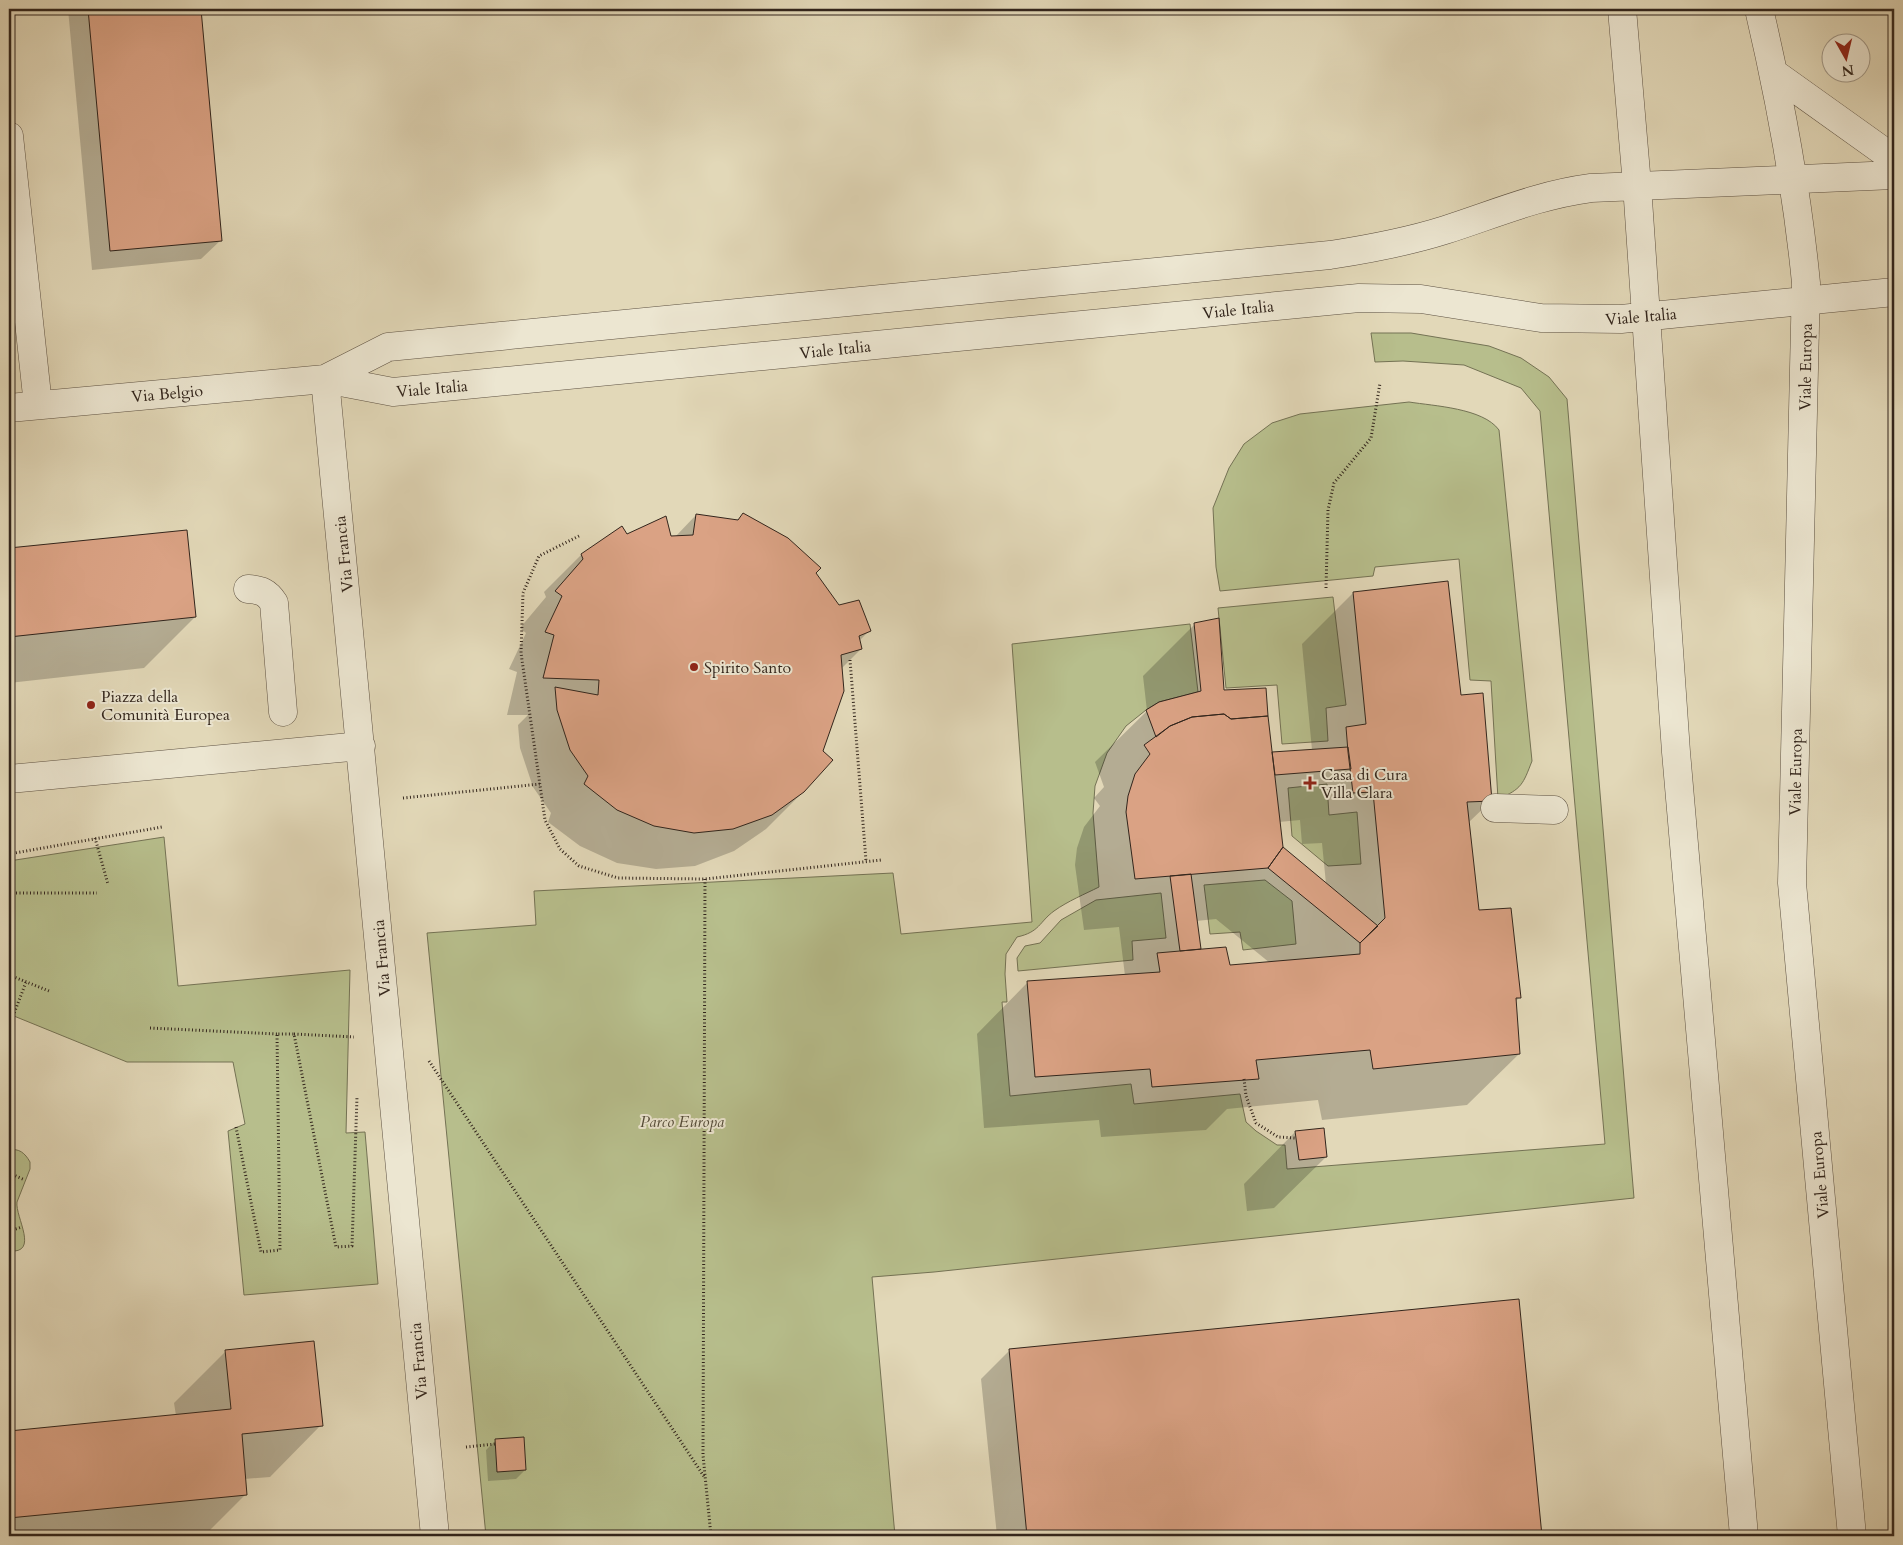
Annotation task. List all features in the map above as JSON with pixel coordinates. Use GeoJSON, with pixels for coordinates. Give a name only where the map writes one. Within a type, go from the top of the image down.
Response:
{"type":"FeatureCollection","features":[{"type":"Feature","properties":{"kind":"street"},"geometry":{"type":"LineString","coordinates":[[1622,9],[1637,184],[1677,762],[1744,1536]]}},
{"type":"Feature","properties":{"kind":"street","name":"Viale Europa"},"geometry":{"type":"LineString","coordinates":[[1759,9],[1774,74],[1793,178],[1802,240],[1807,300],[1792,883],[1852,1536]]}},
{"type":"Feature","properties":{"kind":"street"},"geometry":{"type":"LineString","coordinates":[[1774,74],[1894,159]]}},
{"type":"Feature","properties":{"kind":"street"},"geometry":{"type":"LineString","coordinates":[[9,136],[38,405]]}},
{"type":"Feature","properties":{"kind":"street"},"geometry":{"type":"LineString","coordinates":[[325,379],[388,347],[1330,255],[1392,245],[1549,195],[1591,188],[1637,184],[1894,175]]}},
{"type":"Feature","properties":{"kind":"street","name":"Viale Italia"},"geometry":{"type":"LineString","coordinates":[[325,379],[392,392],[1359,298],[1421,299],[1556,320],[1621,319],[1894,292]]}},
{"type":"Feature","properties":{"kind":"street","name":"Via Belgio"},"geometry":{"type":"LineString","coordinates":[[9,408],[325,379]]}},
{"type":"Feature","properties":{"kind":"street","name":"Via Francia"},"geometry":{"type":"LineString","coordinates":[[325,379],[435,1536]]}},
{"type":"Feature","properties":{"kind":"street"},"geometry":{"type":"LineString","coordinates":[[248,589],[261,590],[268,594],[274,603],[283,712]]}},
{"type":"Feature","properties":{"kind":"street"},"geometry":{"type":"LineString","coordinates":[[9,779],[361,746]]}},
{"type":"Feature","properties":{"kind":"street"},"geometry":{"type":"LineString","coordinates":[[1495,808],[1554,810]]}},
{"type":"Feature","properties":{"kind":"path"},"geometry":{"type":"LineString","coordinates":[[1326,588],[1328,510],[1334,482],[1371,438],[1380,383]]}},
{"type":"Feature","properties":{"kind":"path"},"geometry":{"type":"LineString","coordinates":[[578,536],[539,556],[523,593],[521,653],[545,820],[560,849],[579,866],[618,878],[704,879],[881,860]]}},
{"type":"Feature","properties":{"kind":"path"},"geometry":{"type":"LineString","coordinates":[[850,660],[866,861]]}},
{"type":"Feature","properties":{"kind":"path"},"geometry":{"type":"LineString","coordinates":[[403,798],[540,784]]}},
{"type":"Feature","properties":{"kind":"path"},"geometry":{"type":"LineString","coordinates":[[9,854],[162,827]]}},
{"type":"Feature","properties":{"kind":"path"},"geometry":{"type":"LineString","coordinates":[[95,838],[108,884]]}},
{"type":"Feature","properties":{"kind":"path"},"geometry":{"type":"LineString","coordinates":[[704,879],[703,1455],[711,1536]]}},
{"type":"Feature","properties":{"kind":"path"},"geometry":{"type":"LineString","coordinates":[[9,893],[97,893]]}},
{"type":"Feature","properties":{"kind":"path"},"geometry":{"type":"LineString","coordinates":[[9,975],[49,991]]}},
{"type":"Feature","properties":{"kind":"path"},"geometry":{"type":"LineString","coordinates":[[13,1016],[26,982]]}},
{"type":"Feature","properties":{"kind":"path"},"geometry":{"type":"LineString","coordinates":[[150,1028],[359,1037]]}},
{"type":"Feature","properties":{"kind":"path"},"geometry":{"type":"LineString","coordinates":[[236,1127],[261,1252],[280,1250],[277,1034]]}},
{"type":"Feature","properties":{"kind":"path"},"geometry":{"type":"LineString","coordinates":[[294,1034],[336,1247],[352,1246],[357,1096]]}},
{"type":"Feature","properties":{"kind":"path"},"geometry":{"type":"LineString","coordinates":[[429,1062],[705,1478]]}},
{"type":"Feature","properties":{"kind":"path"},"geometry":{"type":"LineString","coordinates":[[1244,1079],[1246,1096],[1256,1123],[1278,1137],[1296,1138]]}},
{"type":"Feature","properties":{"kind":"path"},"geometry":{"type":"LineString","coordinates":[[9,1172],[25,1180]]}},
{"type":"Feature","properties":{"kind":"path"},"geometry":{"type":"LineString","coordinates":[[9,1230],[22,1227]]}},
{"type":"Feature","properties":{"kind":"path"},"geometry":{"type":"LineString","coordinates":[[466,1447],[495,1444]]}},
{"type":"Feature","properties":{"kind":"green space","name":"Parco Europa"},"geometry":{"type":"Polygon","coordinates":[[[1371,333],[1411,333],[1489,346],[1521,358],[1549,377],[1567,399],[1634,1198],[872,1277],[895,1536],[486,1536],[427,933],[536,925],[534,891],[893,873],[901,934],[1032,922],[1012,644],[1190,624],[1198,692],[1159,702],[1126,726],[1107,753],[1095,786],[1093,813],[1099,887],[1059,907],[1035,929],[1017,937],[1006,954],[1007,1002],[1002,1002],[1010,1096],[1131,1084],[1134,1104],[1240,1094],[1246,1122],[1277,1145],[1285,1145],[1287,1169],[1605,1144],[1540,411],[1521,388],[1464,365],[1403,361],[1375,362],[1371,333]]]}},
{"type":"Feature","properties":{"kind":"green space"},"geometry":{"type":"Polygon","coordinates":[[[1409,402],[1457,409],[1470,413],[1482,417],[1499,430],[1532,761],[1521,785],[1498,799],[1491,681],[1470,680],[1459,559],[1375,567],[1373,576],[1220,591],[1216,567],[1213,508],[1229,468],[1244,444],[1272,423],[1300,414],[1409,402]]]}},
{"type":"Feature","properties":{"kind":"green space"},"geometry":{"type":"Polygon","coordinates":[[[1333,597],[1346,705],[1326,708],[1328,741],[1282,744],[1277,685],[1226,688],[1218,608],[1333,597]]]}},
{"type":"Feature","properties":{"kind":"green space"},"geometry":{"type":"Polygon","coordinates":[[[1327,784],[1329,815],[1357,812],[1361,864],[1328,866],[1292,836],[1288,788],[1327,784]]]}},
{"type":"Feature","properties":{"kind":"green space"},"geometry":{"type":"Polygon","coordinates":[[[164,837],[178,986],[350,970],[346,1133],[365,1132],[378,1284],[244,1295],[228,1131],[245,1124],[233,1062],[127,1062],[9,1014],[9,861],[164,837]]]}},
{"type":"Feature","properties":{"kind":"green space"},"geometry":{"type":"Polygon","coordinates":[[[1265,880],[1292,901],[1296,944],[1243,950],[1240,932],[1210,934],[1204,885],[1265,880]]]}},
{"type":"Feature","properties":{"kind":"green space"},"geometry":{"type":"Polygon","coordinates":[[[1161,893],[1166,938],[1132,941],[1133,960],[1018,971],[1017,958],[1025,946],[1040,943],[1061,920],[1096,900],[1161,893]]]}},
{"type":"Feature","properties":{"kind":"green space"},"geometry":{"type":"Polygon","coordinates":[[[9,1150],[16,1150],[24,1154],[30,1162],[30,1169],[17,1202],[25,1241],[23,1247],[18,1250],[9,1251],[9,1150]]]}},
{"type":"Feature","properties":{"kind":"building"},"geometry":{"type":"Polygon","coordinates":[[[88,9],[201,9],[222,241],[110,251],[88,9]]]}},
{"type":"Feature","properties":{"kind":"building","name":"Spirito Santo"},"geometry":{"type":"Polygon","coordinates":[[[743,513],[788,538],[821,568],[816,573],[839,605],[859,600],[871,631],[859,636],[862,649],[841,655],[844,691],[823,751],[833,760],[804,792],[772,815],[733,829],[694,833],[654,826],[617,810],[584,784],[588,776],[570,750],[557,710],[555,687],[598,695],[599,680],[543,678],[554,635],[545,632],[562,596],[555,591],[583,559],[581,554],[622,526],[627,534],[666,516],[671,536],[693,535],[696,514],[738,520],[743,513]]]}},
{"type":"Feature","properties":{"kind":"building"},"geometry":{"type":"Polygon","coordinates":[[[187,530],[196,617],[9,637],[9,548],[187,530]]]}},
{"type":"Feature","properties":{"kind":"building"},"geometry":{"type":"Polygon","coordinates":[[[1448,581],[1461,695],[1483,693],[1492,801],[1467,802],[1479,910],[1511,908],[1521,998],[1516,998],[1520,1054],[1373,1069],[1370,1050],[1256,1060],[1259,1079],[1152,1087],[1150,1069],[1035,1077],[1027,981],[1160,972],[1157,953],[1226,947],[1230,965],[1360,954],[1360,943],[1385,918],[1373,792],[1353,793],[1348,752],[1346,727],[1366,724],[1353,592],[1448,581]]]}},
{"type":"Feature","properties":{"kind":"building"},"geometry":{"type":"Polygon","coordinates":[[[1219,618],[1224,690],[1266,688],[1268,716],[1231,719],[1224,714],[1192,717],[1170,726],[1156,737],[1146,710],[1159,702],[1201,691],[1194,623],[1219,618]]]}},
{"type":"Feature","properties":{"kind":"building"},"geometry":{"type":"Polygon","coordinates":[[[1224,714],[1231,719],[1268,716],[1283,847],[1268,868],[1135,879],[1126,812],[1128,796],[1135,774],[1150,754],[1144,745],[1170,726],[1192,717],[1224,714]]]}},
{"type":"Feature","properties":{"kind":"building"},"geometry":{"type":"Polygon","coordinates":[[[1348,747],[1351,769],[1275,775],[1272,752],[1348,747]]]}},
{"type":"Feature","properties":{"kind":"building"},"geometry":{"type":"Polygon","coordinates":[[[1283,847],[1378,926],[1360,943],[1268,868],[1283,847]]]}},
{"type":"Feature","properties":{"kind":"building"},"geometry":{"type":"Polygon","coordinates":[[[1191,874],[1201,949],[1180,951],[1170,876],[1191,874]]]}},
{"type":"Feature","properties":{"kind":"building"},"geometry":{"type":"Polygon","coordinates":[[[1324,1128],[1327,1157],[1299,1160],[1295,1131],[1324,1128]]]}},
{"type":"Feature","properties":{"kind":"building"},"geometry":{"type":"Polygon","coordinates":[[[1519,1299],[1542,1536],[1027,1536],[1009,1349],[1519,1299]]]}},
{"type":"Feature","properties":{"kind":"building"},"geometry":{"type":"Polygon","coordinates":[[[314,1341],[323,1426],[242,1434],[247,1495],[9,1518],[9,1431],[231,1409],[225,1350],[314,1341]]]}},
{"type":"Feature","properties":{"kind":"building"},"geometry":{"type":"Polygon","coordinates":[[[524,1437],[526,1470],[497,1472],[495,1439],[524,1437]]]}},
{"type":"Feature","properties":{"kind":"place","name":"Spirito Santo"},"geometry":{"type":"Point","coordinates":[694,667]}},
{"type":"Feature","properties":{"kind":"place","name":"Piazza della Comunità Europea"},"geometry":{"type":"Point","coordinates":[91,705]}},
{"type":"Feature","properties":{"kind":"place","name":"Casa di Cura Villa Clara"},"geometry":{"type":"Point","coordinates":[1310,783]}}]}
